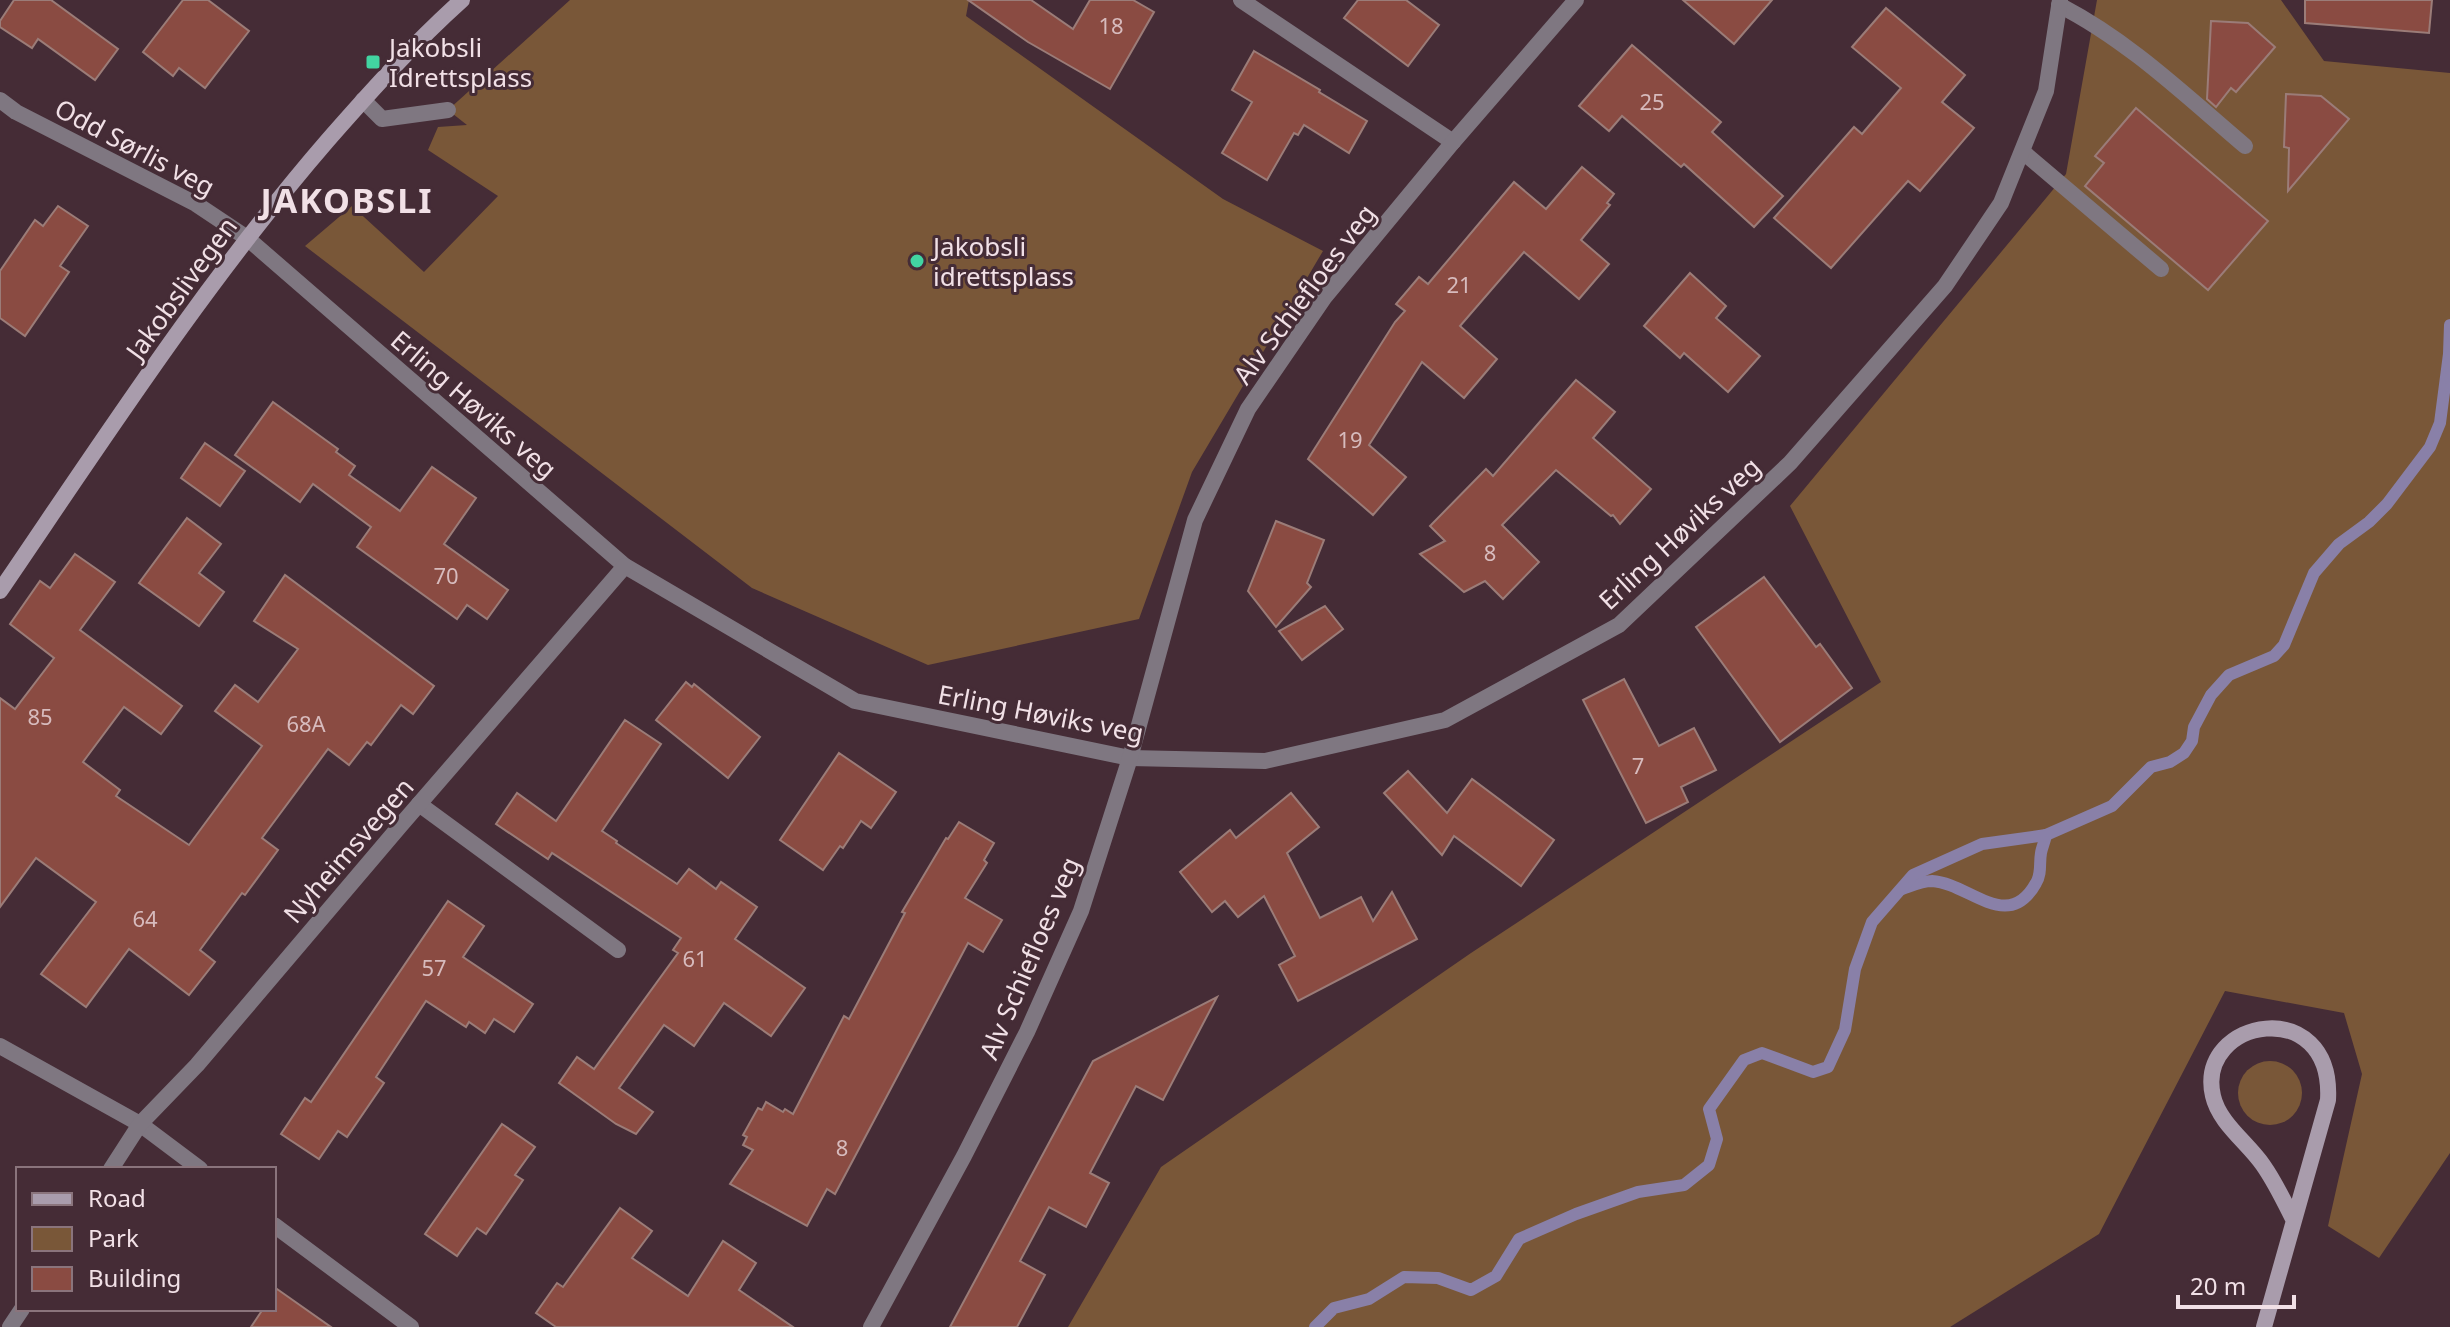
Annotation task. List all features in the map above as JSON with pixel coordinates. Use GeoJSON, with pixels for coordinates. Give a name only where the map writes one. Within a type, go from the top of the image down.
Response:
{"type":"FeatureCollection","features":[{"type":"Feature","properties":{"kind":"street","name":"Jakobslivegen"},"geometry":{"type":"LineString","coordinates":[[0,591],[124,408],[247,238],[363,100],[462,0]]}},
{"type":"Feature","properties":{"kind":"street"},"geometry":{"type":"LineString","coordinates":[[1241,0],[1453,142]]}},
{"type":"Feature","properties":{"kind":"street","name":"Alv Schiefloes veg"},"geometry":{"type":"LineString","coordinates":[[871,1327],[1027,1032],[1081,911],[1130,758],[1195,520],[1248,409],[1324,298],[1576,0]]}},
{"type":"Feature","properties":{"kind":"street","name":"Erling Høviks veg"},"geometry":{"type":"LineString","coordinates":[[247,238],[625,566],[855,701],[1130,758],[1265,761],[1445,720],[1619,625],[1790,463],[1945,286],[2001,203],[2046,91],[2060,2],[2141,58],[2245,146]]}},
{"type":"Feature","properties":{"kind":"street","name":"Odd Sørlis veg"},"geometry":{"type":"LineString","coordinates":[[0,100],[16,112],[196,204],[247,238]]}},
{"type":"Feature","properties":{"kind":"street"},"geometry":{"type":"LineString","coordinates":[[363,100],[382,119],[448,110]]}},
{"type":"Feature","properties":{"kind":"street"},"geometry":{"type":"LineString","coordinates":[[2023,152],[2161,269]]}},
{"type":"Feature","properties":{"kind":"street","name":"Nyheimsvegen"},"geometry":{"type":"LineString","coordinates":[[112,1167],[140,1124],[197,1065],[625,566]]}},
{"type":"Feature","properties":{"kind":"street"},"geometry":{"type":"LineString","coordinates":[[419,804],[618,950]]}},
{"type":"Feature","properties":{"kind":"street"},"geometry":{"type":"LineString","coordinates":[[2264,1327],[2328,1100],[2329,1080],[2324,1061],[2312,1045],[2291,1032],[2266,1028],[2250,1031],[2235,1039],[2223,1051],[2211,1082],[2213,1099],[2223,1118],[2262,1164],[2293,1219]]}},
{"type":"Feature","properties":{"kind":"street"},"geometry":{"type":"LineString","coordinates":[[0,1046],[140,1124],[197,1167]]}},
{"type":"Feature","properties":{"kind":"street"},"geometry":{"type":"LineString","coordinates":[[276,1226],[411,1327]]}},
{"type":"Feature","properties":{"kind":"green space"},"geometry":{"type":"Polygon","coordinates":[[[570,0],[969,0],[966,16],[1223,199],[1323,251],[1192,472],[1139,619],[928,665],[752,588],[305,246],[352,206],[424,272],[498,196],[428,150],[438,127],[467,125],[448,110],[570,0]]]}},
{"type":"Feature","properties":{"kind":"green space"},"geometry":{"type":"Polygon","coordinates":[[[2097,0],[2281,0],[2324,61],[2450,73],[2450,1153],[2379,1258],[2328,1226],[2362,1074],[2344,1013],[2225,991],[2099,1234],[1950,1327],[1068,1327],[1161,1167],[1471,953],[1881,682],[1790,506],[2066,174],[2097,0]]]}},
{"type":"Feature","properties":{"kind":"green space"},"geometry":{"type":"Polygon","coordinates":[[[2270,1061],[2288,1067],[2296,1075],[2302,1093],[2296,1111],[2288,1119],[2270,1125],[2252,1119],[2244,1111],[2238,1093],[2244,1075],[2252,1067],[2270,1061]]]}},
{"type":"Feature","properties":{"kind":"building"},"geometry":{"type":"Polygon","coordinates":[[[14,0],[51,0],[118,49],[95,80],[38,39],[32,48],[0,27],[0,21],[14,0]]]}},
{"type":"Feature","properties":{"kind":"building"},"geometry":{"type":"Polygon","coordinates":[[[183,0],[208,0],[249,31],[205,88],[179,68],[173,76],[143,52],[183,0]]]}},
{"type":"Feature","properties":{"kind":"building"},"geometry":{"type":"Polygon","coordinates":[[[968,0],[1031,0],[1073,29],[1090,0],[1133,0],[1154,12],[1110,89],[1028,42],[968,0]]]}},
{"type":"Feature","properties":{"kind":"building"},"geometry":{"type":"Polygon","coordinates":[[[1358,0],[1406,0],[1439,25],[1408,66],[1344,18],[1358,0]]]}},
{"type":"Feature","properties":{"kind":"building"},"geometry":{"type":"Polygon","coordinates":[[[1683,0],[1772,0],[1734,44],[1683,0]]]}},
{"type":"Feature","properties":{"kind":"building"},"geometry":{"type":"Polygon","coordinates":[[[2305,0],[2432,0],[2429,33],[2305,23],[2305,0]]]}},
{"type":"Feature","properties":{"kind":"building"},"geometry":{"type":"Polygon","coordinates":[[[1886,8],[1965,75],[1942,102],[1974,128],[1920,191],[1908,181],[1831,268],[1774,218],[1854,127],[1862,134],[1901,88],[1852,47],[1886,8]]]}},
{"type":"Feature","properties":{"kind":"building"},"geometry":{"type":"Polygon","coordinates":[[[2211,21],[2248,23],[2275,47],[2236,92],[2231,88],[2216,107],[2207,99],[2211,21]]]}},
{"type":"Feature","properties":{"kind":"building"},"geometry":{"type":"Polygon","coordinates":[[[1632,45],[1721,122],[1712,132],[1783,196],[1754,227],[1684,164],[1681,167],[1622,116],[1609,131],[1579,106],[1632,45]]]}},
{"type":"Feature","properties":{"kind":"building"},"geometry":{"type":"Polygon","coordinates":[[[1254,51],[1367,121],[1349,153],[1304,125],[1298,135],[1294,133],[1267,180],[1222,153],[1252,102],[1232,90],[1254,51]]]}},
{"type":"Feature","properties":{"kind":"building"},"geometry":{"type":"Polygon","coordinates":[[[2286,94],[2321,96],[2349,119],[2288,191],[2289,148],[2284,147],[2286,94]]]}},
{"type":"Feature","properties":{"kind":"building"},"geometry":{"type":"Polygon","coordinates":[[[2136,108],[2268,221],[2208,290],[2085,186],[2104,163],[2095,156],[2136,108]]]}},
{"type":"Feature","properties":{"kind":"building"},"geometry":{"type":"Polygon","coordinates":[[[1582,167],[1614,194],[1607,203],[1610,205],[1581,240],[1609,264],[1579,299],[1524,252],[1460,326],[1497,359],[1464,398],[1422,362],[1369,445],[1406,477],[1373,515],[1308,459],[1405,311],[1396,304],[1419,277],[1428,284],[1514,182],[1546,209],[1582,167]]]}},
{"type":"Feature","properties":{"kind":"building"},"geometry":{"type":"Polygon","coordinates":[[[58,206],[88,226],[60,266],[69,272],[25,336],[0,318],[0,271],[35,220],[43,226],[58,206]]]}},
{"type":"Feature","properties":{"kind":"building"},"geometry":{"type":"Polygon","coordinates":[[[1690,273],[1726,306],[1716,318],[1760,356],[1728,392],[1684,353],[1680,358],[1644,326],[1690,273]]]}},
{"type":"Feature","properties":{"kind":"building"},"geometry":{"type":"Polygon","coordinates":[[[1576,380],[1615,412],[1593,438],[1651,489],[1620,524],[1556,470],[1502,525],[1539,562],[1503,599],[1485,581],[1464,592],[1420,554],[1445,541],[1430,526],[1486,469],[1493,476],[1576,380]]]}},
{"type":"Feature","properties":{"kind":"building"},"geometry":{"type":"Polygon","coordinates":[[[273,402],[338,449],[336,452],[355,466],[349,475],[400,511],[432,467],[476,498],[444,544],[508,590],[487,619],[467,605],[457,619],[357,547],[371,527],[313,484],[300,502],[235,455],[273,402]]]}},
{"type":"Feature","properties":{"kind":"building"},"geometry":{"type":"Polygon","coordinates":[[[205,443],[245,471],[220,506],[181,478],[205,443]]]}},
{"type":"Feature","properties":{"kind":"building"},"geometry":{"type":"Polygon","coordinates":[[[187,518],[221,544],[199,573],[224,592],[199,626],[139,583],[187,518]]]}},
{"type":"Feature","properties":{"kind":"building"},"geometry":{"type":"Polygon","coordinates":[[[1276,521],[1324,540],[1307,583],[1311,587],[1276,627],[1248,591],[1276,521]]]}},
{"type":"Feature","properties":{"kind":"building"},"geometry":{"type":"Polygon","coordinates":[[[75,554],[115,582],[80,630],[182,706],[161,734],[124,707],[83,762],[120,790],[116,796],[189,845],[262,746],[215,711],[235,685],[258,702],[298,649],[254,621],[285,575],[434,686],[413,714],[401,705],[371,745],[367,742],[349,765],[328,749],[262,838],[278,850],[200,950],[215,962],[189,995],[129,949],[86,1007],[41,974],[96,902],[36,858],[0,907],[0,698],[15,709],[54,658],[10,624],[40,581],[50,588],[75,554]]]}},
{"type":"Feature","properties":{"kind":"building"},"geometry":{"type":"Polygon","coordinates":[[[1764,577],[1816,647],[1820,644],[1852,688],[1780,742],[1696,627],[1764,577]]]}},
{"type":"Feature","properties":{"kind":"building"},"geometry":{"type":"Polygon","coordinates":[[[1325,606],[1343,629],[1302,660],[1279,631],[1325,606]]]}},
{"type":"Feature","properties":{"kind":"building"},"geometry":{"type":"Polygon","coordinates":[[[1624,679],[1659,746],[1694,728],[1716,770],[1681,787],[1688,802],[1646,823],[1583,700],[1624,679]]]}},
{"type":"Feature","properties":{"kind":"building"},"geometry":{"type":"Polygon","coordinates":[[[686,682],[692,687],[694,684],[760,737],[728,778],[656,720],[686,682]]]}},
{"type":"Feature","properties":{"kind":"building"},"geometry":{"type":"Polygon","coordinates":[[[625,720],[661,744],[602,831],[677,884],[689,869],[716,889],[721,882],[757,907],[735,939],[805,988],[771,1036],[724,1003],[694,1046],[664,1025],[619,1088],[653,1112],[636,1134],[616,1124],[559,1083],[577,1057],[594,1069],[678,953],[673,950],[681,938],[552,853],[548,859],[496,824],[517,793],[556,821],[625,720]]]}},
{"type":"Feature","properties":{"kind":"building"},"geometry":{"type":"Polygon","coordinates":[[[839,753],[896,792],[871,828],[861,821],[823,870],[780,840],[839,753]]]}},
{"type":"Feature","properties":{"kind":"building"},"geometry":{"type":"Polygon","coordinates":[[[1408,771],[1447,813],[1472,779],[1554,840],[1521,886],[1454,836],[1442,855],[1384,793],[1408,771]]]}},
{"type":"Feature","properties":{"kind":"building"},"geometry":{"type":"Polygon","coordinates":[[[1291,793],[1319,827],[1287,853],[1320,918],[1361,897],[1373,921],[1392,892],[1417,939],[1298,1001],[1279,965],[1295,956],[1264,896],[1238,917],[1225,901],[1212,912],[1180,872],[1230,830],[1236,838],[1291,793]]]}},
{"type":"Feature","properties":{"kind":"building"},"geometry":{"type":"Polygon","coordinates":[[[959,822],[994,843],[984,860],[987,863],[965,898],[1002,920],[983,952],[968,943],[835,1194],[827,1189],[807,1226],[730,1184],[753,1150],[743,1145],[747,1137],[743,1135],[758,1108],[762,1110],[766,1102],[793,1114],[844,1016],[849,1019],[905,913],[902,912],[946,838],[959,822]]]}},
{"type":"Feature","properties":{"kind":"building"},"geometry":{"type":"Polygon","coordinates":[[[448,901],[484,926],[463,957],[533,1004],[514,1032],[494,1019],[485,1033],[469,1022],[466,1027],[426,1001],[376,1077],[384,1083],[347,1137],[338,1131],[319,1159],[281,1134],[305,1098],[311,1102],[448,901]]]}},
{"type":"Feature","properties":{"kind":"building"},"geometry":{"type":"Polygon","coordinates":[[[1217,997],[1163,1100],[1136,1086],[1090,1173],[1109,1183],[1086,1227],[1049,1207],[1020,1261],[1045,1275],[1017,1327],[950,1327],[1093,1061],[1217,997]]]}},
{"type":"Feature","properties":{"kind":"building"},"geometry":{"type":"Polygon","coordinates":[[[502,1124],[535,1147],[515,1175],[523,1180],[486,1234],[477,1228],[457,1256],[425,1234],[502,1124]]]}},
{"type":"Feature","properties":{"kind":"building"},"geometry":{"type":"Polygon","coordinates":[[[620,1208],[652,1231],[632,1258],[688,1296],[723,1241],[756,1263],[739,1290],[793,1327],[556,1327],[536,1313],[557,1283],[563,1287],[620,1208]]]}},
{"type":"Feature","properties":{"kind":"building"},"geometry":{"type":"Polygon","coordinates":[[[276,1290],[331,1327],[251,1327],[262,1311],[276,1311],[276,1290]]]}},
{"type":"Feature","properties":{"kind":"waterway"},"geometry":{"type":"LineString","coordinates":[[1315,1327],[1334,1308],[1369,1299],[1404,1277],[1438,1278],[1471,1290],[1496,1276],[1519,1239],[1638,1192],[1684,1185],[1709,1165],[1717,1139],[1709,1109],[1744,1060],[1762,1053],[1813,1072],[1828,1067],[1845,1030],[1855,969],[1872,922],[1913,875],[1982,844],[2046,835],[2112,806],[2151,767],[2170,762],[2184,753],[2211,695],[2229,675],[2274,656],[2284,645],[2314,573],[2339,544],[2387,504],[2430,447],[2440,423],[2450,325]]}},
{"type":"Feature","properties":{"kind":"waterway"},"geometry":{"type":"LineString","coordinates":[[1902,889],[1932,881],[1987,902],[2013,904],[2025,898],[2038,879],[2046,835]]}},
{"type":"Feature","properties":{"kind":"place","name":"Jakobsli Idrettsplass"},"geometry":{"type":"Point","coordinates":[373,62]}},
{"type":"Feature","properties":{"kind":"place","name":"Jakobsli idrettsplass"},"geometry":{"type":"Point","coordinates":[917,261]}},
{"type":"Feature","properties":{"kind":"district","name":"JAKOBSLI"},"geometry":{"type":"Point","coordinates":[347,200]}}]}
